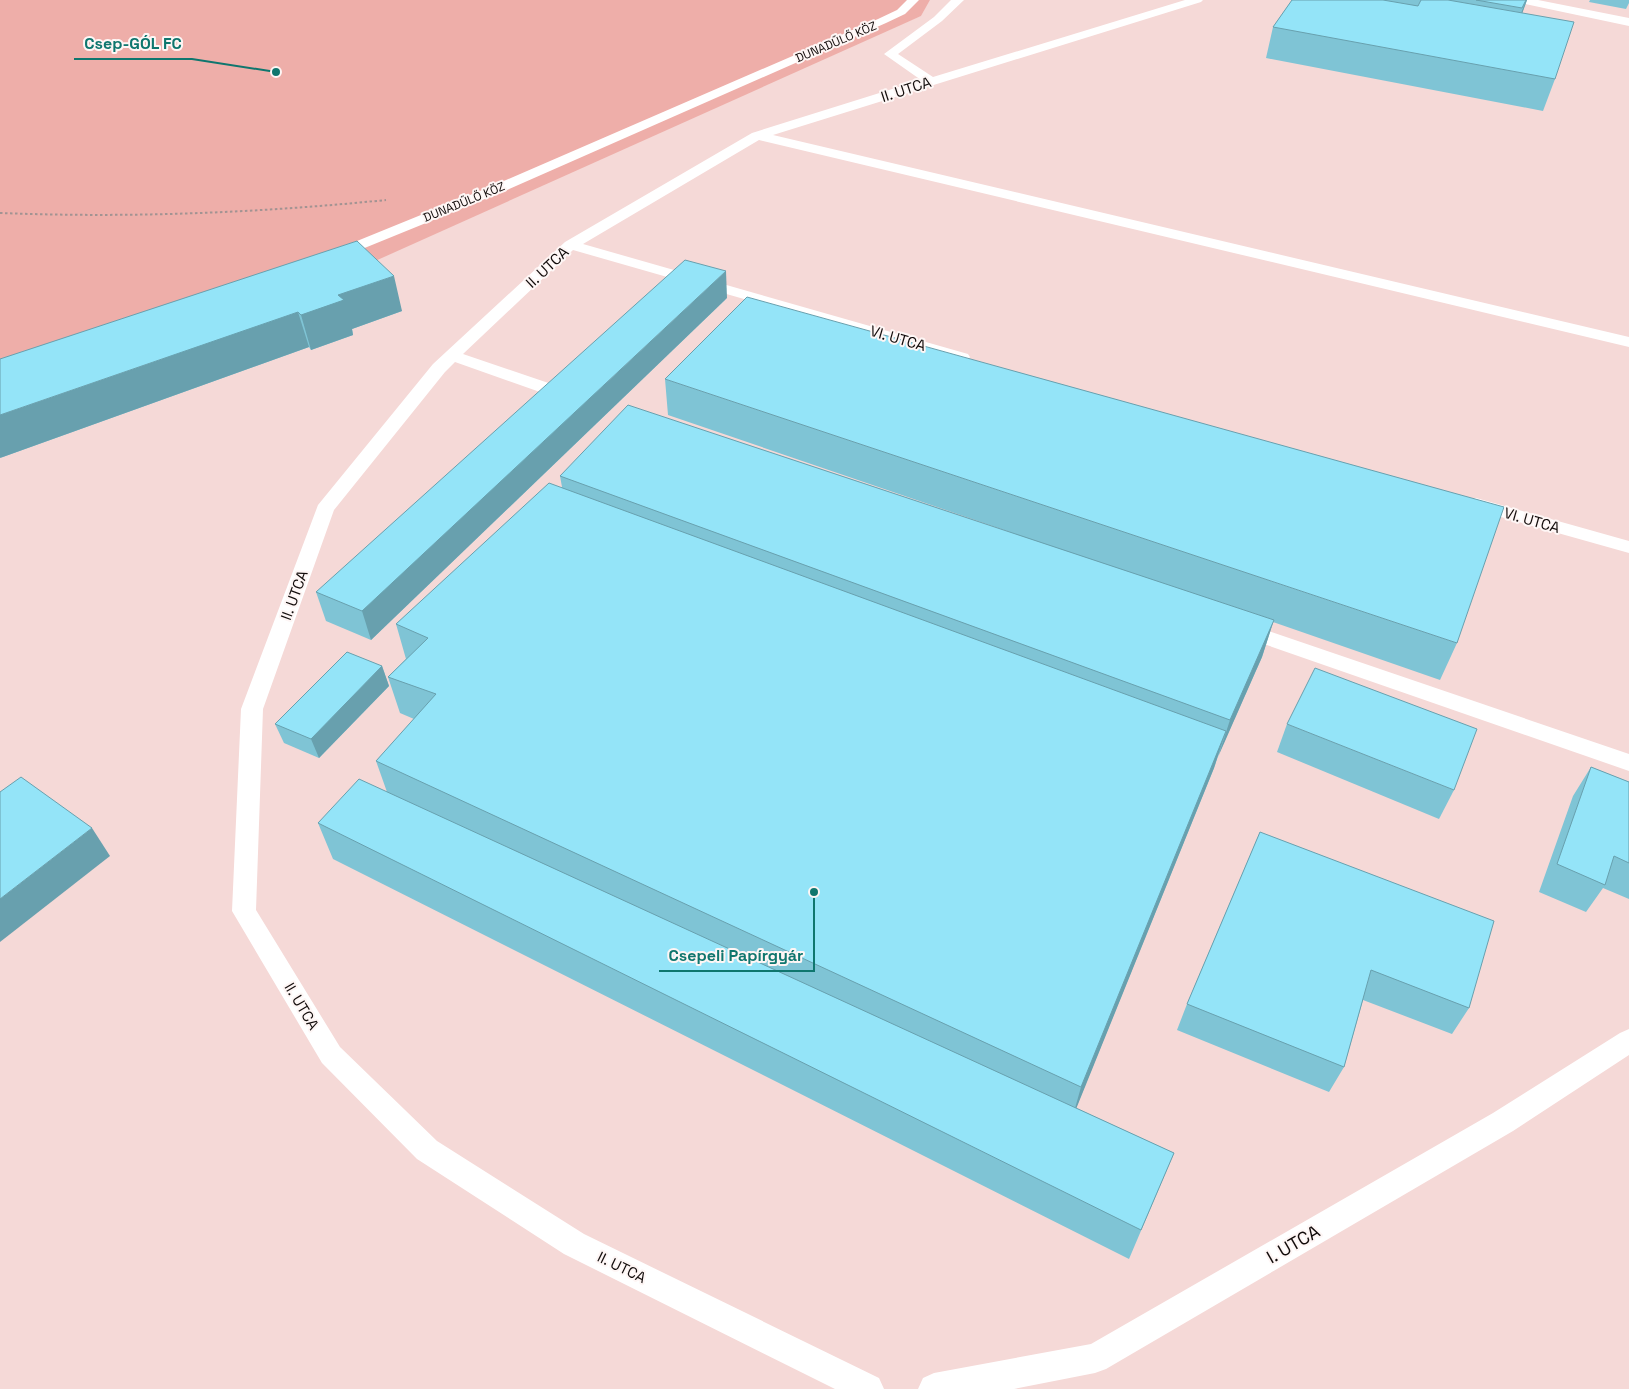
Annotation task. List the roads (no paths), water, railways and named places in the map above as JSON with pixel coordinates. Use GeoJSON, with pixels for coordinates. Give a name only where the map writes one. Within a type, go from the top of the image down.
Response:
{"type":"FeatureCollection","features":[{"type":"Feature","properties":{"kind":"lane","name":"DUNADŰLŐ KÖZ"},"geometry":{"type":"LineString","coordinates":[[323,260],[502,187],[873,25],[901,12],[913,0]]}},
{"type":"Feature","properties":{"kind":"lane"},"geometry":{"type":"LineString","coordinates":[[931,81],[890,54],[938,19],[958,0]]}},
{"type":"Feature","properties":{"kind":"lane","name":"II. UTCA"},"geometry":{"type":"LineString","coordinates":[[868,1389],[574,1244],[427,1150],[331,1055],[244,910],[252,709],[325,509],[439,368],[570,245],[757,136],[1197,0]]}},
{"type":"Feature","properties":{"kind":"lane"},"geometry":{"type":"LineString","coordinates":[[1521,0],[1629,22]]}},
{"type":"Feature","properties":{"kind":"lane"},"geometry":{"type":"LineString","coordinates":[[757,136],[1629,342]]}},
{"type":"Feature","properties":{"kind":"lane","name":"VI. UTCA"},"geometry":{"type":"LineString","coordinates":[[570,245],[980,362]]}},
{"type":"Feature","properties":{"kind":"lane"},"geometry":{"type":"LineString","coordinates":[[452,356],[563,394]]}},
{"type":"Feature","properties":{"kind":"lane","name":"VI. UTCA"},"geometry":{"type":"LineString","coordinates":[[1457,498],[1629,547]]}},
{"type":"Feature","properties":{"kind":"lane"},"geometry":{"type":"LineString","coordinates":[[1224,623],[1629,763]]}},
{"type":"Feature","properties":{"kind":"lane","name":"I. UTCA"},"geometry":{"type":"LineString","coordinates":[[934,1389],[1096,1358],[1503,1122],[1629,1041]]}},
{"type":"Feature","properties":{"kind":"place","name":"Csep-GÓL FC"},"geometry":{"type":"Point","coordinates":[276,72]}},
{"type":"Feature","properties":{"kind":"place","name":"Csepeli Papírgyár"},"geometry":{"type":"Point","coordinates":[814,892]}}]}
